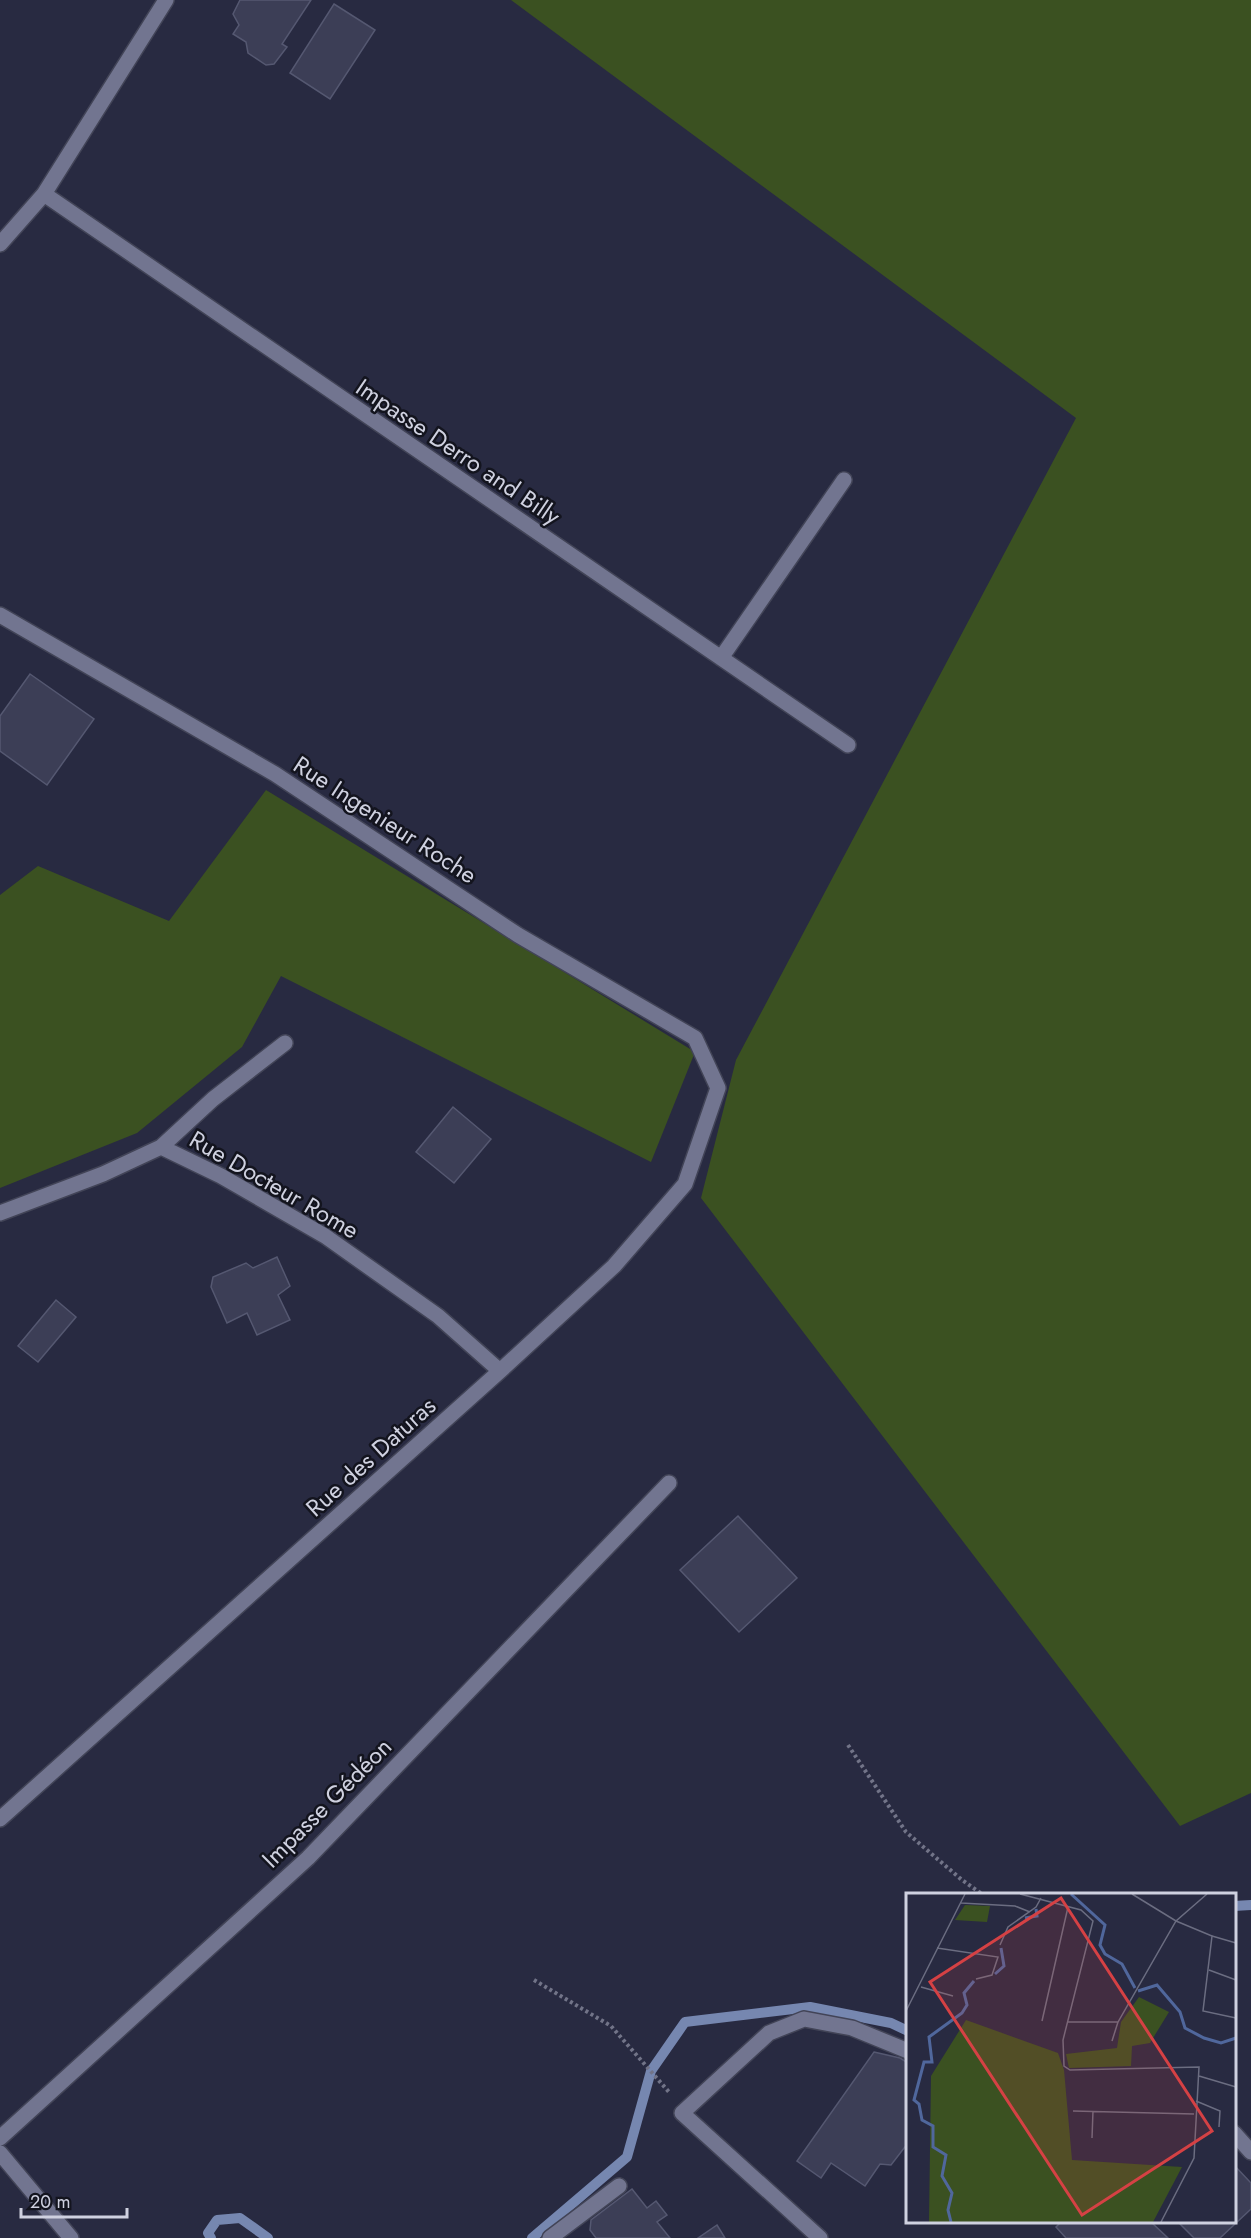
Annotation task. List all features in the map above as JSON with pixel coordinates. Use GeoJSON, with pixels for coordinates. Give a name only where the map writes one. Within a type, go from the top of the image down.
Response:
{"type":"FeatureCollection","features":[{"type":"Feature","properties":{"kind":"street"},"geometry":{"type":"LineString","coordinates":[[0,244],[44,194],[166,0]]}},
{"type":"Feature","properties":{"kind":"street","name":"Impasse Derro and Billy"},"geometry":{"type":"LineString","coordinates":[[44,194],[848,745]]}},
{"type":"Feature","properties":{"kind":"street"},"geometry":{"type":"LineString","coordinates":[[720,658],[844,480]]}},
{"type":"Feature","properties":{"kind":"street","name":"Rue Ingenieur Roche"},"geometry":{"type":"LineString","coordinates":[[0,615],[274,774],[518,935],[695,1038],[718,1088]]}},
{"type":"Feature","properties":{"kind":"street"},"geometry":{"type":"LineString","coordinates":[[161,1147],[213,1099],[285,1043]]}},
{"type":"Feature","properties":{"kind":"street","name":"Rue des Daturas"},"geometry":{"type":"LineString","coordinates":[[0,1819],[614,1266],[685,1184],[718,1088]]}},
{"type":"Feature","properties":{"kind":"street","name":"Rue Docteur Rome"},"geometry":{"type":"LineString","coordinates":[[0,1213],[103,1174],[161,1147],[221,1176],[325,1236],[438,1316],[500,1371]]}},
{"type":"Feature","properties":{"kind":"street","name":"Impasse Gédéon"},"geometry":{"type":"LineString","coordinates":[[0,2138],[308,1858],[669,1483]]}},
{"type":"Feature","properties":{"kind":"street"},"geometry":{"type":"LineString","coordinates":[[820,2238],[682,2113],[769,2033],[804,2019],[852,2028],[906,2050]]}},
{"type":"Feature","properties":{"kind":"street"},"geometry":{"type":"LineString","coordinates":[[1236,2135],[1251,2152]]}},
{"type":"Feature","properties":{"kind":"street"},"geometry":{"type":"LineString","coordinates":[[0,2152],[71,2238]]}},
{"type":"Feature","properties":{"kind":"street"},"geometry":{"type":"LineString","coordinates":[[550,2238],[619,2186]]}},
{"type":"Feature","properties":{"kind":"path"},"geometry":{"type":"LineString","coordinates":[[848,1745],[906,1832],[981,1893]]}},
{"type":"Feature","properties":{"kind":"path"},"geometry":{"type":"LineString","coordinates":[[534,1980],[611,2026],[666,2086],[682,2113]]}},
{"type":"Feature","properties":{"kind":"green space"},"geometry":{"type":"Polygon","coordinates":[[[511,0],[1251,0],[1251,1793],[1180,1826],[701,1198],[736,1060],[1076,418],[511,0]]]}},
{"type":"Feature","properties":{"kind":"green space"},"geometry":{"type":"Polygon","coordinates":[[[266,790],[695,1052],[651,1162],[281,976],[242,1047],[137,1133],[0,1188],[0,895],[38,866],[169,921],[266,790]]]}},
{"type":"Feature","properties":{"kind":"building"},"geometry":{"type":"Polygon","coordinates":[[[240,0],[311,0],[282,44],[287,47],[274,64],[266,65],[248,53],[246,42],[233,34],[239,25],[233,14],[240,0]]]}},
{"type":"Feature","properties":{"kind":"building"},"geometry":{"type":"Polygon","coordinates":[[[334,4],[375,30],[330,99],[290,73],[334,4]]]}},
{"type":"Feature","properties":{"kind":"building"},"geometry":{"type":"Polygon","coordinates":[[[30,674],[94,719],[47,785],[0,751],[0,716],[30,674]]]}},
{"type":"Feature","properties":{"kind":"building"},"geometry":{"type":"Polygon","coordinates":[[[453,1107],[491,1139],[454,1183],[416,1152],[453,1107]]]}},
{"type":"Feature","properties":{"kind":"building"},"geometry":{"type":"Polygon","coordinates":[[[277,1257],[290,1286],[278,1295],[290,1320],[257,1335],[247,1313],[227,1323],[211,1287],[213,1277],[246,1263],[253,1268],[277,1257]]]}},
{"type":"Feature","properties":{"kind":"building"},"geometry":{"type":"Polygon","coordinates":[[[56,1300],[76,1317],[38,1362],[18,1346],[56,1300]]]}},
{"type":"Feature","properties":{"kind":"building"},"geometry":{"type":"Polygon","coordinates":[[[738,1516],[797,1578],[739,1632],[680,1570],[738,1516]]]}},
{"type":"Feature","properties":{"kind":"building"},"geometry":{"type":"Polygon","coordinates":[[[874,2052],[900,2058],[906,2062],[906,2146],[891,2165],[880,2164],[865,2186],[831,2163],[821,2178],[797,2161],[874,2052]]]}},
{"type":"Feature","properties":{"kind":"building"},"geometry":{"type":"Polygon","coordinates":[[[1236,2167],[1251,2183],[1251,2209],[1220,2238],[1194,2238],[1179,2223],[1236,2223],[1236,2167]]]}},
{"type":"Feature","properties":{"kind":"building"},"geometry":{"type":"Polygon","coordinates":[[[632,2189],[647,2208],[656,2201],[667,2215],[657,2222],[670,2238],[596,2238],[590,2230],[591,2220],[632,2189]]]}},
{"type":"Feature","properties":{"kind":"building"},"geometry":{"type":"Polygon","coordinates":[[[1060,2223],[1152,2223],[1168,2238],[1066,2238],[1056,2227],[1060,2223]]]}},
{"type":"Feature","properties":{"kind":"building"},"geometry":{"type":"Polygon","coordinates":[[[717,2225],[725,2238],[698,2238],[717,2225]]]}},
{"type":"Feature","properties":{"kind":"waterway"},"geometry":{"type":"LineString","coordinates":[[1236,1906],[1251,1905]]}},
{"type":"Feature","properties":{"kind":"waterway"},"geometry":{"type":"LineString","coordinates":[[532,2238],[627,2157],[651,2071],[685,2022],[810,2007],[891,2023],[906,2030]]}},
{"type":"Feature","properties":{"kind":"waterway"},"geometry":{"type":"LineString","coordinates":[[211,2238],[208,2233],[217,2220],[240,2218],[268,2238]]}}]}
